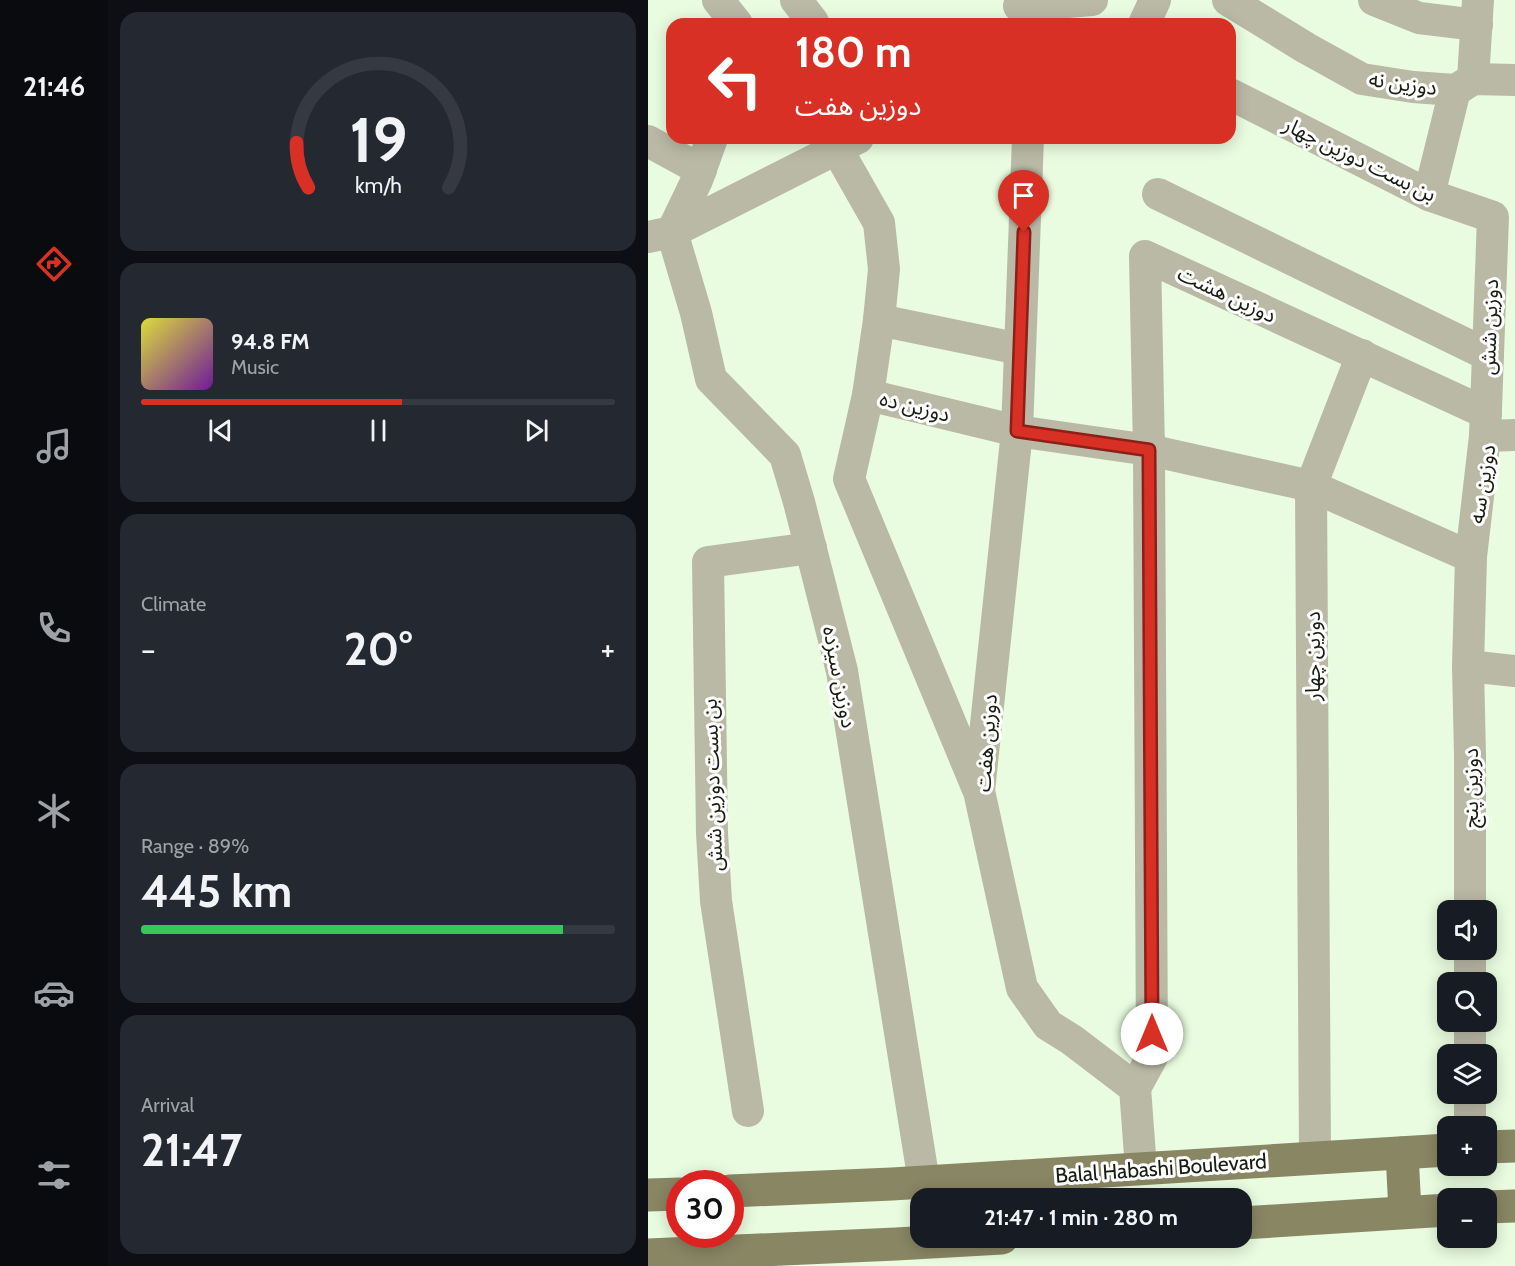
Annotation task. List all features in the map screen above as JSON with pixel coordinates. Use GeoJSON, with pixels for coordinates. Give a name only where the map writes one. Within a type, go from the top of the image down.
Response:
{"type":"FeatureCollection","features":[{"type":"Feature","properties":{"kind":"main road"},"geometry":{"type":"LineString","coordinates":[[1497,1147],[1515,1146]]}},
{"type":"Feature","properties":{"kind":"main road","name":"Balal Habashi Boulevard"},"geometry":{"type":"LineString","coordinates":[[744,1190],[924,1182],[1437,1151]]}},
{"type":"Feature","properties":{"kind":"main road"},"geometry":{"type":"LineString","coordinates":[[1402,1153],[1405,1212]]}},
{"type":"Feature","properties":{"kind":"main road"},"geometry":{"type":"LineString","coordinates":[[648,1195],[666,1194]]}},
{"type":"Feature","properties":{"kind":"main road"},"geometry":{"type":"LineString","coordinates":[[1497,1207],[1515,1206]]}},
{"type":"Feature","properties":{"kind":"main road"},"geometry":{"type":"LineString","coordinates":[[1252,1221],[1437,1211]]}},
{"type":"Feature","properties":{"kind":"main road"},"geometry":{"type":"LineString","coordinates":[[659,1258],[820,1257],[910,1248]]}},
{"type":"Feature","properties":{"kind":"street"},"geometry":{"type":"LineString","coordinates":[[718,0],[732,18]]}},
{"type":"Feature","properties":{"kind":"street"},"geometry":{"type":"LineString","coordinates":[[1019,6],[1092,0]]}},
{"type":"Feature","properties":{"kind":"street"},"geometry":{"type":"LineString","coordinates":[[1147,18],[1155,0]]}},
{"type":"Feature","properties":{"kind":"street","name":"دوزین نه"},"geometry":{"type":"LineString","coordinates":[[1228,0],[1362,79],[1413,87],[1464,85],[1429,195]]}},
{"type":"Feature","properties":{"kind":"street"},"geometry":{"type":"LineString","coordinates":[[1374,0],[1419,18],[1478,13],[1464,85],[1515,80]]}},
{"type":"Feature","properties":{"kind":"street","name":"بن بست دوزین چهار"},"geometry":{"type":"LineString","coordinates":[[1236,97],[1429,195],[1493,217]]}},
{"type":"Feature","properties":{"kind":"street"},"geometry":{"type":"LineString","coordinates":[[648,141],[701,170]]}},
{"type":"Feature","properties":{"kind":"street"},"geometry":{"type":"LineString","coordinates":[[660,235],[701,170],[710,144]]}},
{"type":"Feature","properties":{"kind":"street"},"geometry":{"type":"LineString","coordinates":[[660,235],[845,144]]}},
{"type":"Feature","properties":{"kind":"street"},"geometry":{"type":"LineString","coordinates":[[847,144],[879,223],[884,269],[868,395]]}},
{"type":"Feature","properties":{"kind":"street"},"geometry":{"type":"LineString","coordinates":[[1028,144],[1017,431],[1149,450],[1311,486],[1471,557],[1468,666],[1515,671]]}},
{"type":"Feature","properties":{"kind":"street"},"geometry":{"type":"LineString","coordinates":[[1158,194],[1488,355]]}},
{"type":"Feature","properties":{"kind":"street","name":"دوزین شش"},"geometry":{"type":"LineString","coordinates":[[1493,217],[1488,355],[1496,428]]}},
{"type":"Feature","properties":{"kind":"street","name":"دوزین سیزده"},"geometry":{"type":"LineString","coordinates":[[660,235],[696,313],[711,379],[786,455],[842,671],[924,1182]]}},
{"type":"Feature","properties":{"kind":"street","name":"دوزین هشت"},"geometry":{"type":"LineString","coordinates":[[1149,450],[1145,256],[1362,355],[1496,428]]}},
{"type":"Feature","properties":{"kind":"street"},"geometry":{"type":"LineString","coordinates":[[879,320],[1020,349]]}},
{"type":"Feature","properties":{"kind":"street"},"geometry":{"type":"LineString","coordinates":[[1311,486],[1362,355]]}},
{"type":"Feature","properties":{"kind":"street","name":"دوزین ده"},"geometry":{"type":"LineString","coordinates":[[979,790],[849,479],[868,395],[1017,431]]}},
{"type":"Feature","properties":{"kind":"street","name":"دوزین سه"},"geometry":{"type":"LineString","coordinates":[[1471,557],[1496,428]]}},
{"type":"Feature","properties":{"kind":"street","name":"دوزین هفت"},"geometry":{"type":"LineString","coordinates":[[1017,431],[979,790],[1022,988],[1048,1025],[1072,1040],[1135,1088]]}},
{"type":"Feature","properties":{"kind":"street"},"geometry":{"type":"LineString","coordinates":[[1141,1169],[1135,1088],[1152,1057],[1149,450]]}},
{"type":"Feature","properties":{"kind":"street","name":"دوزین چهار"},"geometry":{"type":"LineString","coordinates":[[1311,486],[1315,1158]]}},
{"type":"Feature","properties":{"kind":"street","name":"بن بست دوزین شش"},"geometry":{"type":"LineString","coordinates":[[748,1111],[716,901],[712,821],[708,562],[811,548]]}},
{"type":"Feature","properties":{"kind":"street","name":"دوزین پنج"},"geometry":{"type":"LineString","coordinates":[[1468,666],[1470,900]]}},
{"type":"Feature","properties":{"kind":"route"},"geometry":{"type":"LineString","coordinates":[[1024,232],[1017,431],[1149,450],[1152,1034]]}}]}
